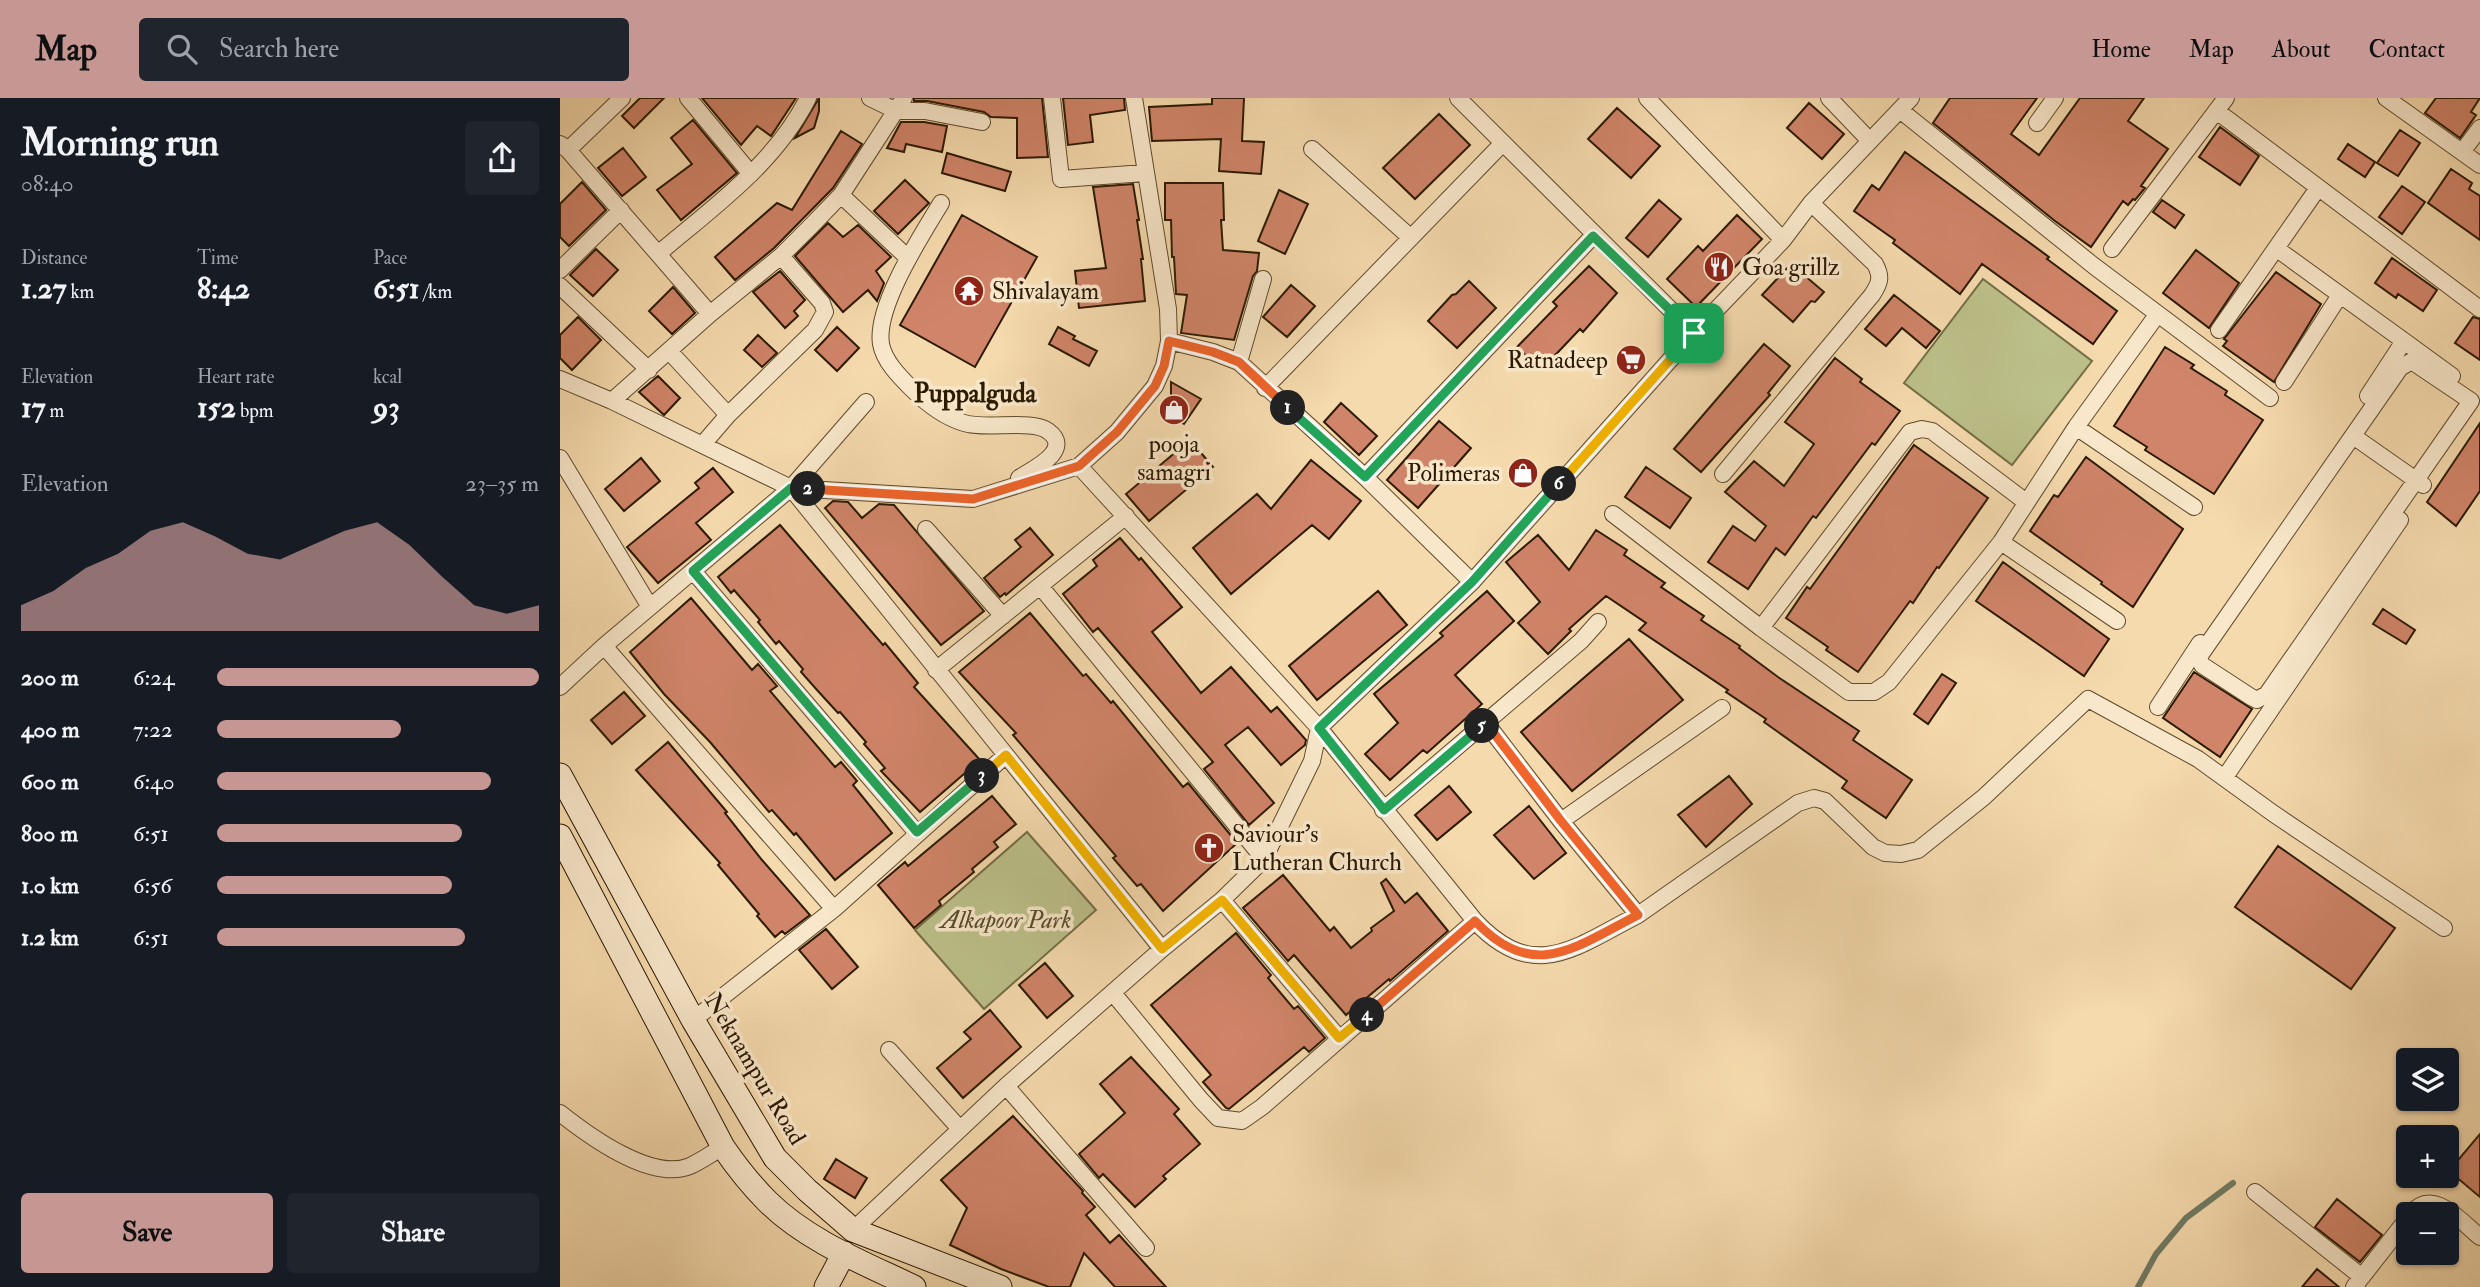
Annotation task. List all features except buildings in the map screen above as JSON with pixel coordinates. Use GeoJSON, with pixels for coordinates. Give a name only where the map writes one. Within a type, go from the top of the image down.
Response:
{"type":"FeatureCollection","features":[{"type":"Feature","properties":{"kind":"street"},"geometry":{"type":"LineString","coordinates":[[622,98],[564,147],[621,209],[710,314]]}},
{"type":"Feature","properties":{"kind":"street"},"geometry":{"type":"LineString","coordinates":[[688,98],[751,174]]}},
{"type":"Feature","properties":{"kind":"street"},"geometry":{"type":"LineString","coordinates":[[658,254],[775,150],[808,98]]}},
{"type":"Feature","properties":{"kind":"street"},"geometry":{"type":"LineString","coordinates":[[870,98],[982,122]]}},
{"type":"Feature","properties":{"kind":"street"},"geometry":{"type":"LineString","coordinates":[[1052,98],[1061,178],[1145,173]]}},
{"type":"Feature","properties":{"kind":"street"},"geometry":{"type":"LineString","coordinates":[[560,379],[612,401],[791,488],[973,499],[1079,466],[1117,432],[1155,386],[1164,366],[1169,341],[1168,309],[1134,98]]}},
{"type":"Feature","properties":{"kind":"street"},"geometry":{"type":"LineString","coordinates":[[1647,98],[1783,240]]}},
{"type":"Feature","properties":{"kind":"street"},"geometry":{"type":"LineString","coordinates":[[1829,98],[1870,141]]}},
{"type":"Feature","properties":{"kind":"street"},"geometry":{"type":"LineString","coordinates":[[2037,123],[2055,98]]}},
{"type":"Feature","properties":{"kind":"street"},"geometry":{"type":"LineString","coordinates":[[2112,249],[2227,98]]}},
{"type":"Feature","properties":{"kind":"street"},"geometry":{"type":"LineString","coordinates":[[2386,98],[2480,165]]}},
{"type":"Feature","properties":{"kind":"street"},"geometry":{"type":"LineString","coordinates":[[1459,99],[1593,236],[1694,333]]}},
{"type":"Feature","properties":{"kind":"street"},"geometry":{"type":"LineString","coordinates":[[612,401],[710,314],[781,256],[841,195],[901,104]]}},
{"type":"Feature","properties":{"kind":"street"},"geometry":{"type":"LineString","coordinates":[[853,1230],[1006,1086],[1222,900],[1264,859],[1312,761],[1319,728],[1472,582],[1694,333],[1783,240],[1811,203],[1906,104],[2094,266],[2270,398]]}},
{"type":"Feature","properties":{"kind":"street"},"geometry":{"type":"LineString","coordinates":[[2218,112],[2480,309]]}},
{"type":"Feature","properties":{"kind":"street"},"geometry":{"type":"LineString","coordinates":[[2462,152],[2480,128]]}},
{"type":"Feature","properties":{"kind":"street"},"geometry":{"type":"LineString","coordinates":[[1265,388],[1502,144]]}},
{"type":"Feature","properties":{"kind":"street"},"geometry":{"type":"LineString","coordinates":[[1312,149],[1411,238]]}},
{"type":"Feature","properties":{"kind":"street"},"geometry":{"type":"LineString","coordinates":[[2219,330],[2318,188]]}},
{"type":"Feature","properties":{"kind":"street"},"geometry":{"type":"LineString","coordinates":[[841,195],[908,258]]}},
{"type":"Feature","properties":{"kind":"street"},"geometry":{"type":"LineString","coordinates":[[941,203],[908,258],[881,328],[881,345],[889,362],[922,399],[964,423],[991,427],[1038,426],[1048,431],[1055,439],[1056,450],[1049,459],[999,491]]}},
{"type":"Feature","properties":{"kind":"street"},"geometry":{"type":"LineString","coordinates":[[1723,474],[1879,284],[1881,274],[1875,264],[1811,203]]}},
{"type":"Feature","properties":{"kind":"street"},"geometry":{"type":"LineString","coordinates":[[560,270],[621,209]]}},
{"type":"Feature","properties":{"kind":"street"},"geometry":{"type":"LineString","coordinates":[[1365,477],[1593,236]]}},
{"type":"Feature","properties":{"kind":"street"},"geometry":{"type":"LineString","coordinates":[[2277,248],[2404,341],[2477,401]]}},
{"type":"Feature","properties":{"kind":"street"},"geometry":{"type":"LineString","coordinates":[[703,444],[728,415],[815,330],[825,312],[822,303],[781,256]]}},
{"type":"Feature","properties":{"kind":"street"},"geometry":{"type":"LineString","coordinates":[[1239,362],[1263,279]]}},
{"type":"Feature","properties":{"kind":"street"},"geometry":{"type":"LineString","coordinates":[[560,286],[649,370]]}},
{"type":"Feature","properties":{"kind":"street"},"geometry":{"type":"LineString","coordinates":[[2284,382],[2340,295]]}},
{"type":"Feature","properties":{"kind":"street"},"geometry":{"type":"LineString","coordinates":[[1613,513],[1761,628],[1849,692],[1874,692],[1889,682],[2001,542],[2076,427],[2157,314]]}},
{"type":"Feature","properties":{"kind":"street"},"geometry":{"type":"LineString","coordinates":[[1169,341],[1213,352],[1239,362],[1365,477],[1472,582]]}},
{"type":"Feature","properties":{"kind":"street"},"geometry":{"type":"LineString","coordinates":[[2158,707],[2404,341]]}},
{"type":"Feature","properties":{"kind":"street"},"geometry":{"type":"LineString","coordinates":[[670,351],[728,415]]}},
{"type":"Feature","properties":{"kind":"street"},"geometry":{"type":"LineString","coordinates":[[2416,363],[2477,401],[2364,562],[2263,697],[2257,700],[2251,697],[2202,665],[2199,659],[2201,654],[2404,364],[2416,363]]}},
{"type":"Feature","properties":{"kind":"street"},"geometry":{"type":"LineString","coordinates":[[560,687],[604,646],[791,488],[866,402]]}},
{"type":"Feature","properties":{"kind":"street"},"geometry":{"type":"LineString","coordinates":[[2076,427],[2194,507]]}},
{"type":"Feature","properties":{"kind":"street"},"geometry":{"type":"LineString","coordinates":[[1761,628],[1910,432],[1922,429],[1933,431],[2026,502]]}},
{"type":"Feature","properties":{"kind":"street"},"geometry":{"type":"LineString","coordinates":[[2353,436],[2420,482]]}},
{"type":"Feature","properties":{"kind":"street"},"geometry":{"type":"LineString","coordinates":[[560,458],[650,607]]}},
{"type":"Feature","properties":{"kind":"street"},"geometry":{"type":"LineString","coordinates":[[1079,466],[1319,728],[1475,921],[1489,936],[1509,949],[1545,957],[1568,950],[1638,915],[1798,803],[1814,798],[1825,801],[1873,847],[1885,853],[1901,854],[1918,850],[1984,797],[2088,699],[2198,759],[2274,814],[2444,928]]}},
{"type":"Feature","properties":{"kind":"street"},"geometry":{"type":"LineString","coordinates":[[791,488],[1162,949]]}},
{"type":"Feature","properties":{"kind":"street"},"geometry":{"type":"LineString","coordinates":[[936,670],[1126,516]]}},
{"type":"Feature","properties":{"kind":"street"},"geometry":{"type":"LineString","coordinates":[[926,529],[1003,616]]}},
{"type":"Feature","properties":{"kind":"street"},"geometry":{"type":"LineString","coordinates":[[2001,542],[2117,621]]}},
{"type":"Feature","properties":{"kind":"street"},"geometry":{"type":"LineString","coordinates":[[2225,777],[2364,562]]}},
{"type":"Feature","properties":{"kind":"street"},"geometry":{"type":"LineString","coordinates":[[693,571],[917,832]]}},
{"type":"Feature","properties":{"kind":"street"},"geometry":{"type":"LineString","coordinates":[[1040,586],[1264,859]]}},
{"type":"Feature","properties":{"kind":"street"},"geometry":{"type":"LineString","coordinates":[[1384,810],[1581,640],[1598,622]]}},
{"type":"Feature","properties":{"kind":"street"},"geometry":{"type":"LineString","coordinates":[[604,646],[834,909]]}},
{"type":"Feature","properties":{"kind":"street"},"geometry":{"type":"LineString","coordinates":[[1561,821],[1722,708]]}},
{"type":"Feature","properties":{"kind":"street"},"geometry":{"type":"LineString","coordinates":[[1486,723],[1638,915]]}},
{"type":"Feature","properties":{"kind":"street"},"geometry":{"type":"LineString","coordinates":[[693,1020],[834,909],[1006,755]]}},
{"type":"Feature","properties":{"kind":"street","name":"Neknampur Road"},"geometry":{"type":"LineString","coordinates":[[560,776],[693,1020],[775,1158],[853,1230],[1000,1287]]}},
{"type":"Feature","properties":{"kind":"street"},"geometry":{"type":"LineString","coordinates":[[560,836],[723,1147],[743,1175],[768,1202],[803,1230],[914,1287]]}},
{"type":"Feature","properties":{"kind":"street"},"geometry":{"type":"LineString","coordinates":[[1222,900],[1339,1038]]}},
{"type":"Feature","properties":{"kind":"street"},"geometry":{"type":"LineString","coordinates":[[1113,993],[1200,1100],[1218,1118],[1242,1121],[1262,1107],[1475,921]]}},
{"type":"Feature","properties":{"kind":"street"},"geometry":{"type":"LineString","coordinates":[[889,1050],[960,1129]]}},
{"type":"Feature","properties":{"kind":"street"},"geometry":{"type":"LineString","coordinates":[[1006,1086],[1146,1248]]}},
{"type":"Feature","properties":{"kind":"street"},"geometry":{"type":"LineString","coordinates":[[560,1113],[578,1128],[643,1165],[666,1169],[688,1167],[723,1147]]}},
{"type":"Feature","properties":{"kind":"street"},"geometry":{"type":"LineString","coordinates":[[2255,1192],[2358,1282],[2396,1233]]}},
{"type":"Feature","properties":{"kind":"street"},"geometry":{"type":"LineString","coordinates":[[2459,1220],[2480,1237]]}},
{"type":"Feature","properties":{"kind":"street"},"geometry":{"type":"LineString","coordinates":[[826,1287],[844,1253]]}},
{"type":"Feature","properties":{"kind":"green space"},"geometry":{"type":"Polygon","coordinates":[[[1983,279],[2092,361],[2012,465],[1904,383],[1983,279]]]}},
{"type":"Feature","properties":{"kind":"green space","name":"Alkapoor Park"},"geometry":{"type":"Polygon","coordinates":[[[1027,832],[1096,910],[984,1009],[915,930],[1027,832]]]}},
{"type":"Feature","properties":{"kind":"waterway"},"geometry":{"type":"LineString","coordinates":[[2138,1287],[2156,1254],[2186,1218],[2233,1183]]}},
{"type":"Feature","properties":{"kind":"place","name":"Goa grillz"},"geometry":{"type":"Point","coordinates":[1719,267]}},
{"type":"Feature","properties":{"kind":"place","name":"Shivalayam"},"geometry":{"type":"Point","coordinates":[969,291]}},
{"type":"Feature","properties":{"kind":"place","name":"Ratnadeep"},"geometry":{"type":"Point","coordinates":[1631,360]}},
{"type":"Feature","properties":{"kind":"place","name":"pooja samagri"},"geometry":{"type":"Point","coordinates":[1174,410]}},
{"type":"Feature","properties":{"kind":"place","name":"Polimeras"},"geometry":{"type":"Point","coordinates":[1523,473]}},
{"type":"Feature","properties":{"kind":"place","name":"Saviour's Lutheran Church"},"geometry":{"type":"Point","coordinates":[1209,848]}},
{"type":"Feature","properties":{"kind":"district","name":"Puppalguda"},"geometry":{"type":"Point","coordinates":[975,394]}},
{"type":"Feature","properties":{"kind":"route"},"geometry":{"type":"LineString","coordinates":[[1593,236],[1694,333],[1472,582],[1319,728],[1384,810],[1486,723],[1638,915],[1568,950],[1545,957],[1509,949],[1489,936],[1475,921],[1339,1038],[1222,900],[1162,949],[1006,755],[917,832],[693,571],[791,488],[973,499],[1079,466],[1117,432],[1155,386],[1164,366],[1169,341],[1213,352],[1239,362],[1365,477],[1593,236]]}}]}
